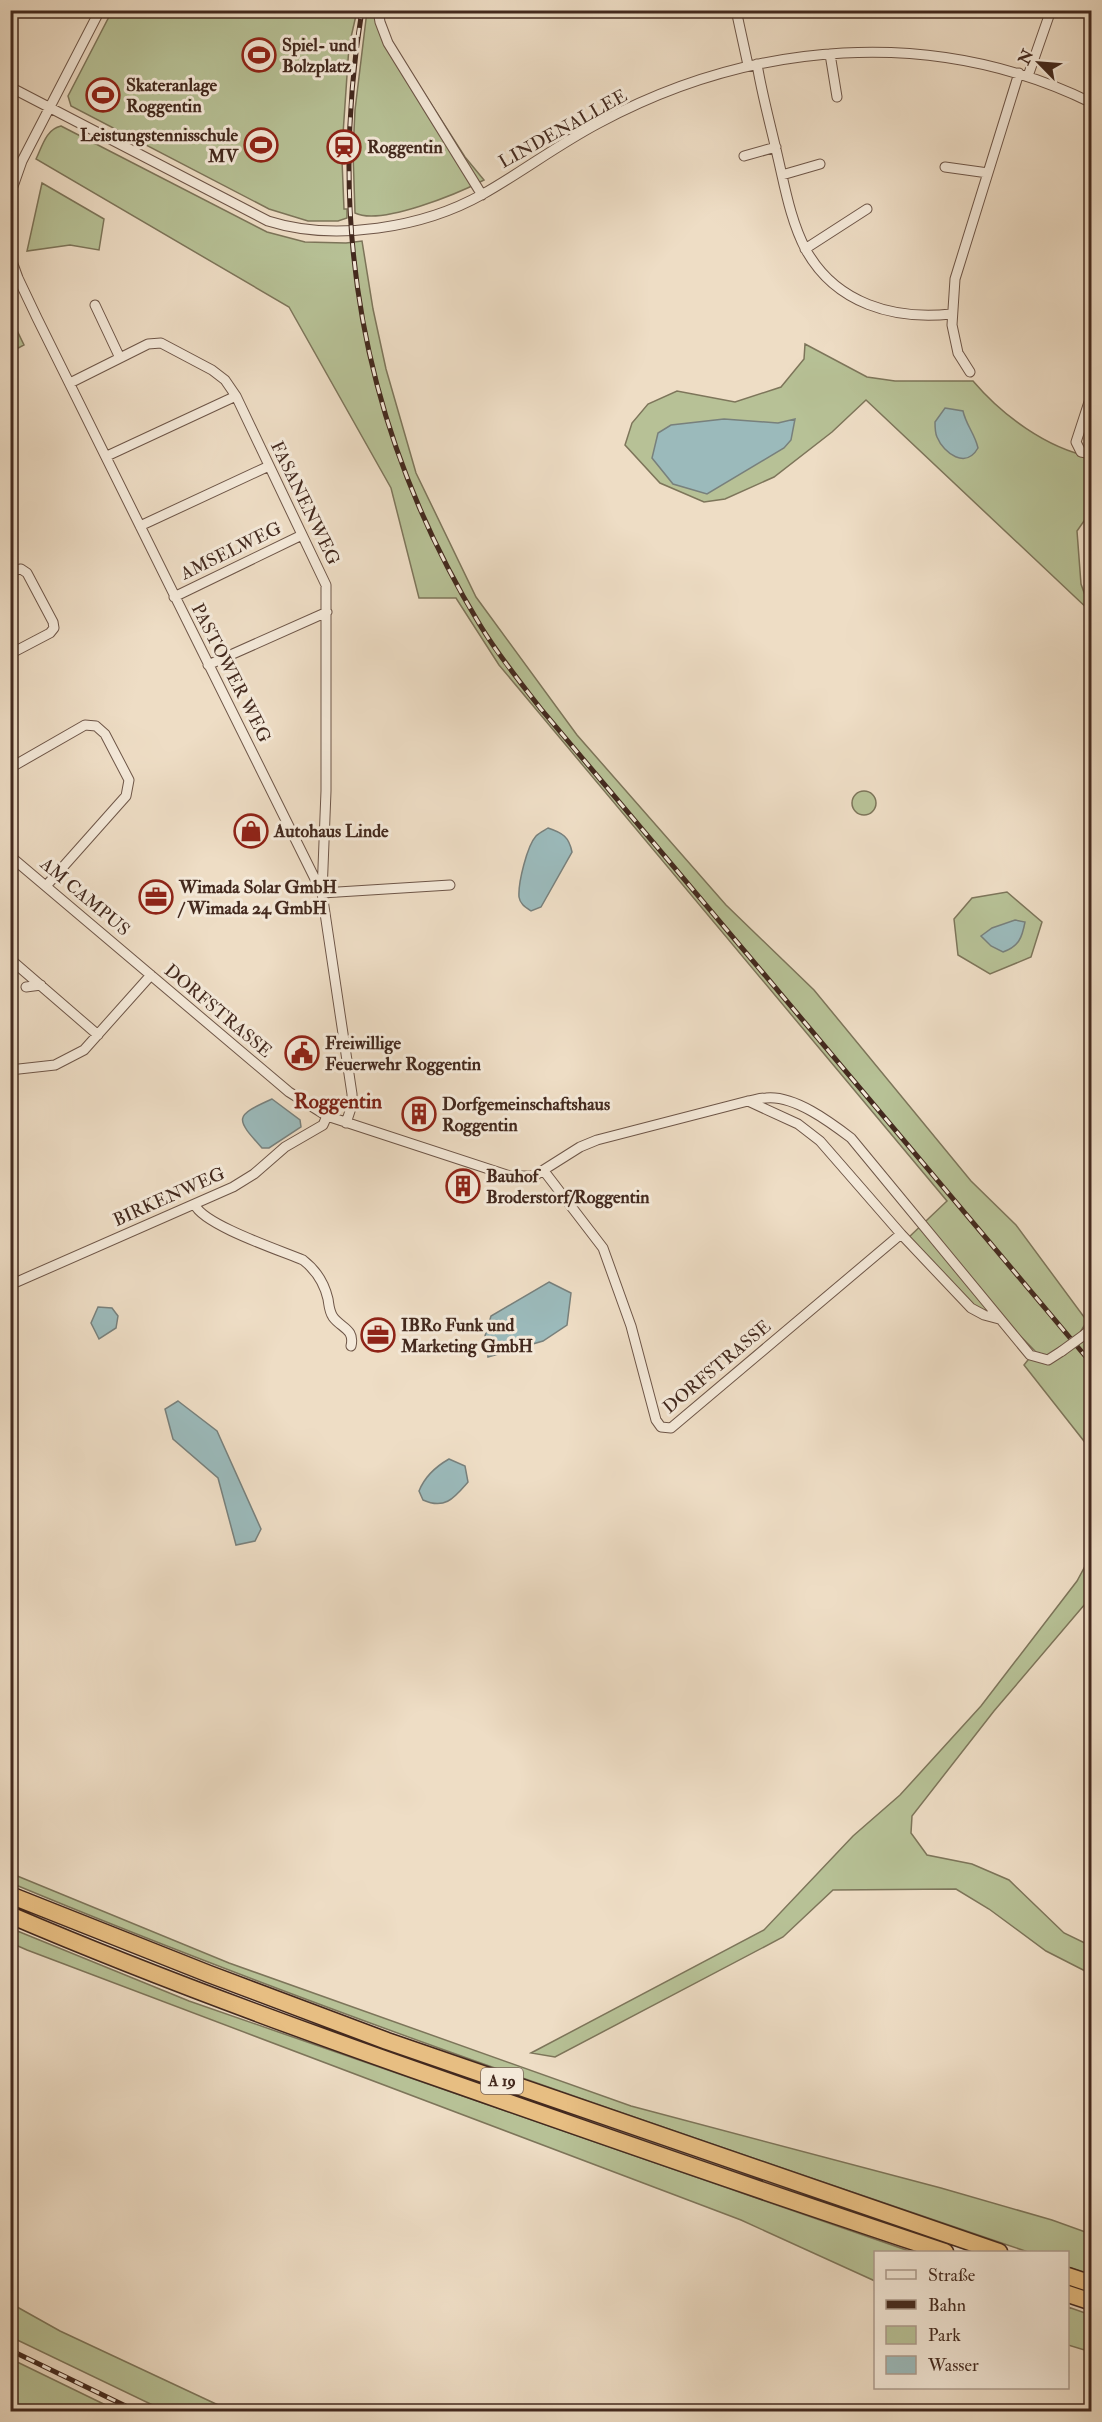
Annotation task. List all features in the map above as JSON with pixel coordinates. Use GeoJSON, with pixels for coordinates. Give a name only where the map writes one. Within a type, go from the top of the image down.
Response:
{"type":"FeatureCollection","features":[{"type":"Feature","properties":{"kind":"highway","name":"A 19"},"geometry":{"type":"LineString","coordinates":[[10,1895],[209,1974],[387,2041],[993,2251]]}},
{"type":"Feature","properties":{"kind":"highway","name":"A 19"},"geometry":{"type":"LineString","coordinates":[[10,1915],[203,1993],[379,2058],[939,2251]]}},
{"type":"Feature","properties":{"kind":"highway"},"geometry":{"type":"LineString","coordinates":[[1069,2276],[1092,2284]]}},
{"type":"Feature","properties":{"kind":"highway"},"geometry":{"type":"LineString","coordinates":[[1069,2294],[1092,2302]]}},
{"type":"Feature","properties":{"kind":"street"},"geometry":{"type":"LineString","coordinates":[[10,195],[22,161],[100,10]]}},
{"type":"Feature","properties":{"kind":"street"},"geometry":{"type":"LineString","coordinates":[[378,10],[388,43],[482,195]]}},
{"type":"Feature","properties":{"kind":"street"},"geometry":{"type":"LineString","coordinates":[[736,10],[776,147],[792,215],[805,249],[820,271],[843,291],[872,307],[894,314],[914,316],[951,314]]}},
{"type":"Feature","properties":{"kind":"street"},"geometry":{"type":"LineString","coordinates":[[970,372],[958,353],[951,314],[956,279],[988,173],[1051,10]]}},
{"type":"Feature","properties":{"kind":"street","name":"LINDENALLEE"},"geometry":{"type":"LineString","coordinates":[[10,87],[268,221],[308,231],[351,231],[425,218],[453,208],[482,195],[599,123],[668,92],[721,72],[752,65],[867,51],[912,53],[950,58],[1024,75],[1092,103]]}},
{"type":"Feature","properties":{"kind":"street"},"geometry":{"type":"LineString","coordinates":[[830,54],[837,97]]}},
{"type":"Feature","properties":{"kind":"street"},"geometry":{"type":"LineString","coordinates":[[744,156],[776,147]]}},
{"type":"Feature","properties":{"kind":"street"},"geometry":{"type":"LineString","coordinates":[[782,175],[820,164]]}},
{"type":"Feature","properties":{"kind":"street"},"geometry":{"type":"LineString","coordinates":[[945,167],[988,173]]}},
{"type":"Feature","properties":{"kind":"street"},"geometry":{"type":"LineString","coordinates":[[805,249],[867,209]]}},
{"type":"Feature","properties":{"kind":"street","name":"PASTOWER WEG"},"geometry":{"type":"LineString","coordinates":[[10,256],[18,278],[174,597],[322,893],[352,1094],[352,1105],[346,1123]]}},
{"type":"Feature","properties":{"kind":"street"},"geometry":{"type":"LineString","coordinates":[[95,305],[120,358]]}},
{"type":"Feature","properties":{"kind":"street","name":"FASANENWEG"},"geometry":{"type":"LineString","coordinates":[[70,383],[148,344],[161,344],[212,370],[225,380],[236,396],[326,585],[326,791],[322,893]]}},
{"type":"Feature","properties":{"kind":"street"},"geometry":{"type":"LineString","coordinates":[[1092,393],[1076,442],[1082,452],[1092,454]]}},
{"type":"Feature","properties":{"kind":"street"},"geometry":{"type":"LineString","coordinates":[[107,456],[236,396]]}},
{"type":"Feature","properties":{"kind":"street"},"geometry":{"type":"LineString","coordinates":[[140,525],[269,466]]}},
{"type":"Feature","properties":{"kind":"street","name":"AMSELWEG"},"geometry":{"type":"LineString","coordinates":[[174,597],[302,535]]}},
{"type":"Feature","properties":{"kind":"street"},"geometry":{"type":"LineString","coordinates":[[10,572],[21,569],[27,573],[54,628],[50,633],[10,654]]}},
{"type":"Feature","properties":{"kind":"street"},"geometry":{"type":"LineString","coordinates":[[208,665],[327,612]]}},
{"type":"Feature","properties":{"kind":"street"},"geometry":{"type":"LineString","coordinates":[[10,768],[85,725],[96,726],[105,734],[129,780],[126,796],[46,886]]}},
{"type":"Feature","properties":{"kind":"street","name":"AM CAMPUS"},"geometry":{"type":"LineString","coordinates":[[10,856],[137,964]]}},
{"type":"Feature","properties":{"kind":"street"},"geometry":{"type":"LineString","coordinates":[[322,893],[450,885]]}},
{"type":"Feature","properties":{"kind":"street"},"geometry":{"type":"LineString","coordinates":[[10,959],[98,1035]]}},
{"type":"Feature","properties":{"kind":"street","name":"DORFSTRASSE"},"geometry":{"type":"LineString","coordinates":[[137,964],[289,1092],[327,1116],[510,1176],[534,1176],[580,1147],[597,1140],[768,1097],[788,1102],[826,1119],[851,1138],[1030,1354],[1048,1360],[1088,1331]]}},
{"type":"Feature","properties":{"kind":"street"},"geometry":{"type":"LineString","coordinates":[[10,1070],[55,1065],[84,1050],[151,975]]}},
{"type":"Feature","properties":{"kind":"street"},"geometry":{"type":"LineString","coordinates":[[26,987],[41,985]]}},
{"type":"Feature","properties":{"kind":"street","name":"DORFSTRASSE"},"geometry":{"type":"LineString","coordinates":[[748,1101],[798,1124],[820,1141],[901,1234],[971,1308],[999,1319]]}},
{"type":"Feature","properties":{"kind":"street","name":"BIRKENWEG"},"geometry":{"type":"LineString","coordinates":[[10,1285],[233,1187],[254,1174],[285,1147],[323,1125],[327,1116]]}},
{"type":"Feature","properties":{"kind":"street","name":"DORFSTRASSE"},"geometry":{"type":"LineString","coordinates":[[544,1171],[603,1248],[631,1326],[656,1420],[661,1428],[666,1429],[680,1421],[901,1234]]}},
{"type":"Feature","properties":{"kind":"street"},"geometry":{"type":"LineString","coordinates":[[195,1205],[198,1212],[212,1222],[303,1260],[315,1269],[322,1281],[334,1318],[351,1332],[353,1338],[351,1346]]}},
{"type":"Feature","properties":{"kind":"green space"},"geometry":{"type":"Polygon","coordinates":[[[112,11],[357,11],[349,46],[343,134],[339,134],[338,159],[342,160],[344,209],[347,209],[347,218],[338,221],[308,221],[269,209],[71,106],[68,96],[112,11]]]}},
{"type":"Feature","properties":{"kind":"green space"},"geometry":{"type":"Polygon","coordinates":[[[367,11],[383,11],[385,26],[394,46],[465,157],[484,180],[439,200],[401,212],[367,216],[355,213],[353,152],[355,110],[367,11]]]}},
{"type":"Feature","properties":{"kind":"green space"},"geometry":{"type":"Polygon","coordinates":[[[61,126],[267,232],[305,242],[362,241],[386,369],[416,473],[476,597],[577,735],[726,905],[814,990],[971,1181],[1016,1225],[1087,1321],[1081,1331],[1087,1338],[1091,1337],[1091,1450],[1024,1365],[1035,1351],[992,1307],[983,1312],[973,1307],[908,1238],[947,1201],[499,665],[456,598],[419,598],[391,488],[289,307],[36,159],[48,135],[61,126]]]}},
{"type":"Feature","properties":{"kind":"green space"},"geometry":{"type":"Polygon","coordinates":[[[42,183],[104,219],[99,250],[70,245],[27,251],[42,183]]]}},
{"type":"Feature","properties":{"kind":"green space"},"geometry":{"type":"Polygon","coordinates":[[[10,316],[24,345],[11,352],[10,352],[10,316]]]}},
{"type":"Feature","properties":{"kind":"green space"},"geometry":{"type":"Polygon","coordinates":[[[805,344],[867,377],[895,381],[973,381],[997,406],[1026,428],[1058,446],[1091,457],[1091,511],[1077,531],[1081,584],[1091,612],[866,400],[832,432],[774,477],[725,499],[704,502],[660,483],[625,445],[632,423],[648,404],[677,391],[735,402],[781,387],[804,359],[805,344]]]}},
{"type":"Feature","properties":{"kind":"green space"},"geometry":{"type":"Polygon","coordinates":[[[864,791],[869,792],[875,798],[875,808],[869,814],[864,815],[859,814],[853,808],[852,803],[853,798],[859,792],[864,791]]]}},
{"type":"Feature","properties":{"kind":"green space"},"geometry":{"type":"Polygon","coordinates":[[[1007,892],[1042,922],[1031,957],[990,974],[958,955],[954,919],[972,898],[1007,892]]]}},
{"type":"Feature","properties":{"kind":"green space"},"geometry":{"type":"Polygon","coordinates":[[[1091,1555],[1091,1597],[994,1711],[912,1816],[911,1833],[927,1855],[972,1864],[1009,1880],[1064,1933],[1091,1946],[1091,1974],[1046,1951],[989,1909],[956,1889],[833,1890],[783,1937],[555,2057],[531,2053],[764,1930],[853,1836],[900,1795],[981,1706],[1077,1581],[1091,1555]]]}},
{"type":"Feature","properties":{"kind":"green space"},"geometry":{"type":"Polygon","coordinates":[[[10,1873],[229,1963],[631,2106],[941,2188],[1052,2220],[1091,2234],[1091,2275],[1069,2267],[1069,2251],[1025,2251],[516,2076],[262,1983],[11,1883],[10,1873]]]}},
{"type":"Feature","properties":{"kind":"green space"},"geometry":{"type":"Polygon","coordinates":[[[10,1928],[189,2001],[909,2251],[874,2251],[874,2281],[741,2220],[11,1943],[10,1928]]]}},
{"type":"Feature","properties":{"kind":"green space"},"geometry":{"type":"Polygon","coordinates":[[[10,2303],[60,2331],[231,2411],[165,2411],[11,2337],[10,2303]]]}},
{"type":"Feature","properties":{"kind":"green space"},"geometry":{"type":"Polygon","coordinates":[[[1069,2307],[1091,2315],[1091,2352],[1069,2345],[1069,2307]]]}},
{"type":"Feature","properties":{"kind":"green space"},"geometry":{"type":"Polygon","coordinates":[[[11,2359],[118,2411],[40,2411],[11,2402],[13,2397],[11,2395],[11,2359]]]}},
{"type":"Feature","properties":{"kind":"water"},"geometry":{"type":"Polygon","coordinates":[[[945,408],[963,411],[978,448],[968,458],[956,457],[950,453],[937,437],[935,422],[945,408]]]}},
{"type":"Feature","properties":{"kind":"water"},"geometry":{"type":"Polygon","coordinates":[[[724,419],[778,423],[795,419],[791,440],[784,448],[707,494],[673,484],[652,458],[658,433],[671,425],[724,419]]]}},
{"type":"Feature","properties":{"kind":"water"},"geometry":{"type":"Polygon","coordinates":[[[548,828],[564,836],[572,852],[541,907],[531,911],[523,905],[520,899],[522,874],[526,856],[533,841],[537,835],[548,828]]]}},
{"type":"Feature","properties":{"kind":"water"},"geometry":{"type":"Polygon","coordinates":[[[1015,920],[1025,922],[1024,928],[1019,941],[1008,950],[1003,952],[991,946],[981,936],[992,928],[1015,920]]]}},
{"type":"Feature","properties":{"kind":"water"},"geometry":{"type":"Polygon","coordinates":[[[272,1099],[300,1120],[301,1127],[269,1148],[262,1148],[243,1124],[243,1119],[245,1114],[272,1099]]]}},
{"type":"Feature","properties":{"kind":"water"},"geometry":{"type":"Polygon","coordinates":[[[549,1282],[571,1293],[567,1325],[543,1341],[488,1357],[485,1336],[491,1316],[549,1282]]]}},
{"type":"Feature","properties":{"kind":"water"},"geometry":{"type":"Polygon","coordinates":[[[98,1307],[112,1308],[118,1316],[116,1328],[99,1339],[91,1323],[98,1307]]]}},
{"type":"Feature","properties":{"kind":"water"},"geometry":{"type":"Polygon","coordinates":[[[178,1401],[217,1431],[261,1529],[255,1541],[236,1545],[218,1478],[173,1439],[165,1409],[178,1401]]]}},
{"type":"Feature","properties":{"kind":"water"},"geometry":{"type":"Polygon","coordinates":[[[449,1459],[465,1466],[468,1482],[453,1497],[443,1503],[437,1504],[423,1500],[419,1491],[427,1476],[449,1459]]]}},
{"type":"Feature","properties":{"kind":"railway"},"geometry":{"type":"LineString","coordinates":[[362,10],[352,92],[349,172],[353,251],[364,328],[383,405],[408,480],[440,553],[487,636],[541,709],[1092,1364]]}},
{"type":"Feature","properties":{"kind":"railway"},"geometry":{"type":"LineString","coordinates":[[10,2350],[138,2412]]}},
{"type":"Feature","properties":{"kind":"place","name":"Spiel- und Bolzplatz"},"geometry":{"type":"Point","coordinates":[259,55]}},
{"type":"Feature","properties":{"kind":"place","name":"Skateranlage Roggentin"},"geometry":{"type":"Point","coordinates":[103,95]}},
{"type":"Feature","properties":{"kind":"place","name":"Leistungstennisschule MV"},"geometry":{"type":"Point","coordinates":[261,145]}},
{"type":"Feature","properties":{"kind":"place","name":"Roggentin"},"geometry":{"type":"Point","coordinates":[344,147]}},
{"type":"Feature","properties":{"kind":"place","name":"Autohaus Linde"},"geometry":{"type":"Point","coordinates":[251,831]}},
{"type":"Feature","properties":{"kind":"place","name":"Wimada Solar GmbH / Wimada 24 GmbH"},"geometry":{"type":"Point","coordinates":[156,897]}},
{"type":"Feature","properties":{"kind":"place","name":"Freiwillige Feuerwehr Roggentin"},"geometry":{"type":"Point","coordinates":[302,1053]}},
{"type":"Feature","properties":{"kind":"place","name":"Dorfgemeinschaftshaus Roggentin"},"geometry":{"type":"Point","coordinates":[419,1114]}},
{"type":"Feature","properties":{"kind":"place","name":"Bauhof Broderstorf/Roggentin"},"geometry":{"type":"Point","coordinates":[463,1186]}},
{"type":"Feature","properties":{"kind":"place","name":"IBRo Funk und Marketing GmbH"},"geometry":{"type":"Point","coordinates":[378,1335]}},
{"type":"Feature","properties":{"kind":"district","name":"Roggentin"},"geometry":{"type":"Point","coordinates":[338,1101]}}]}
